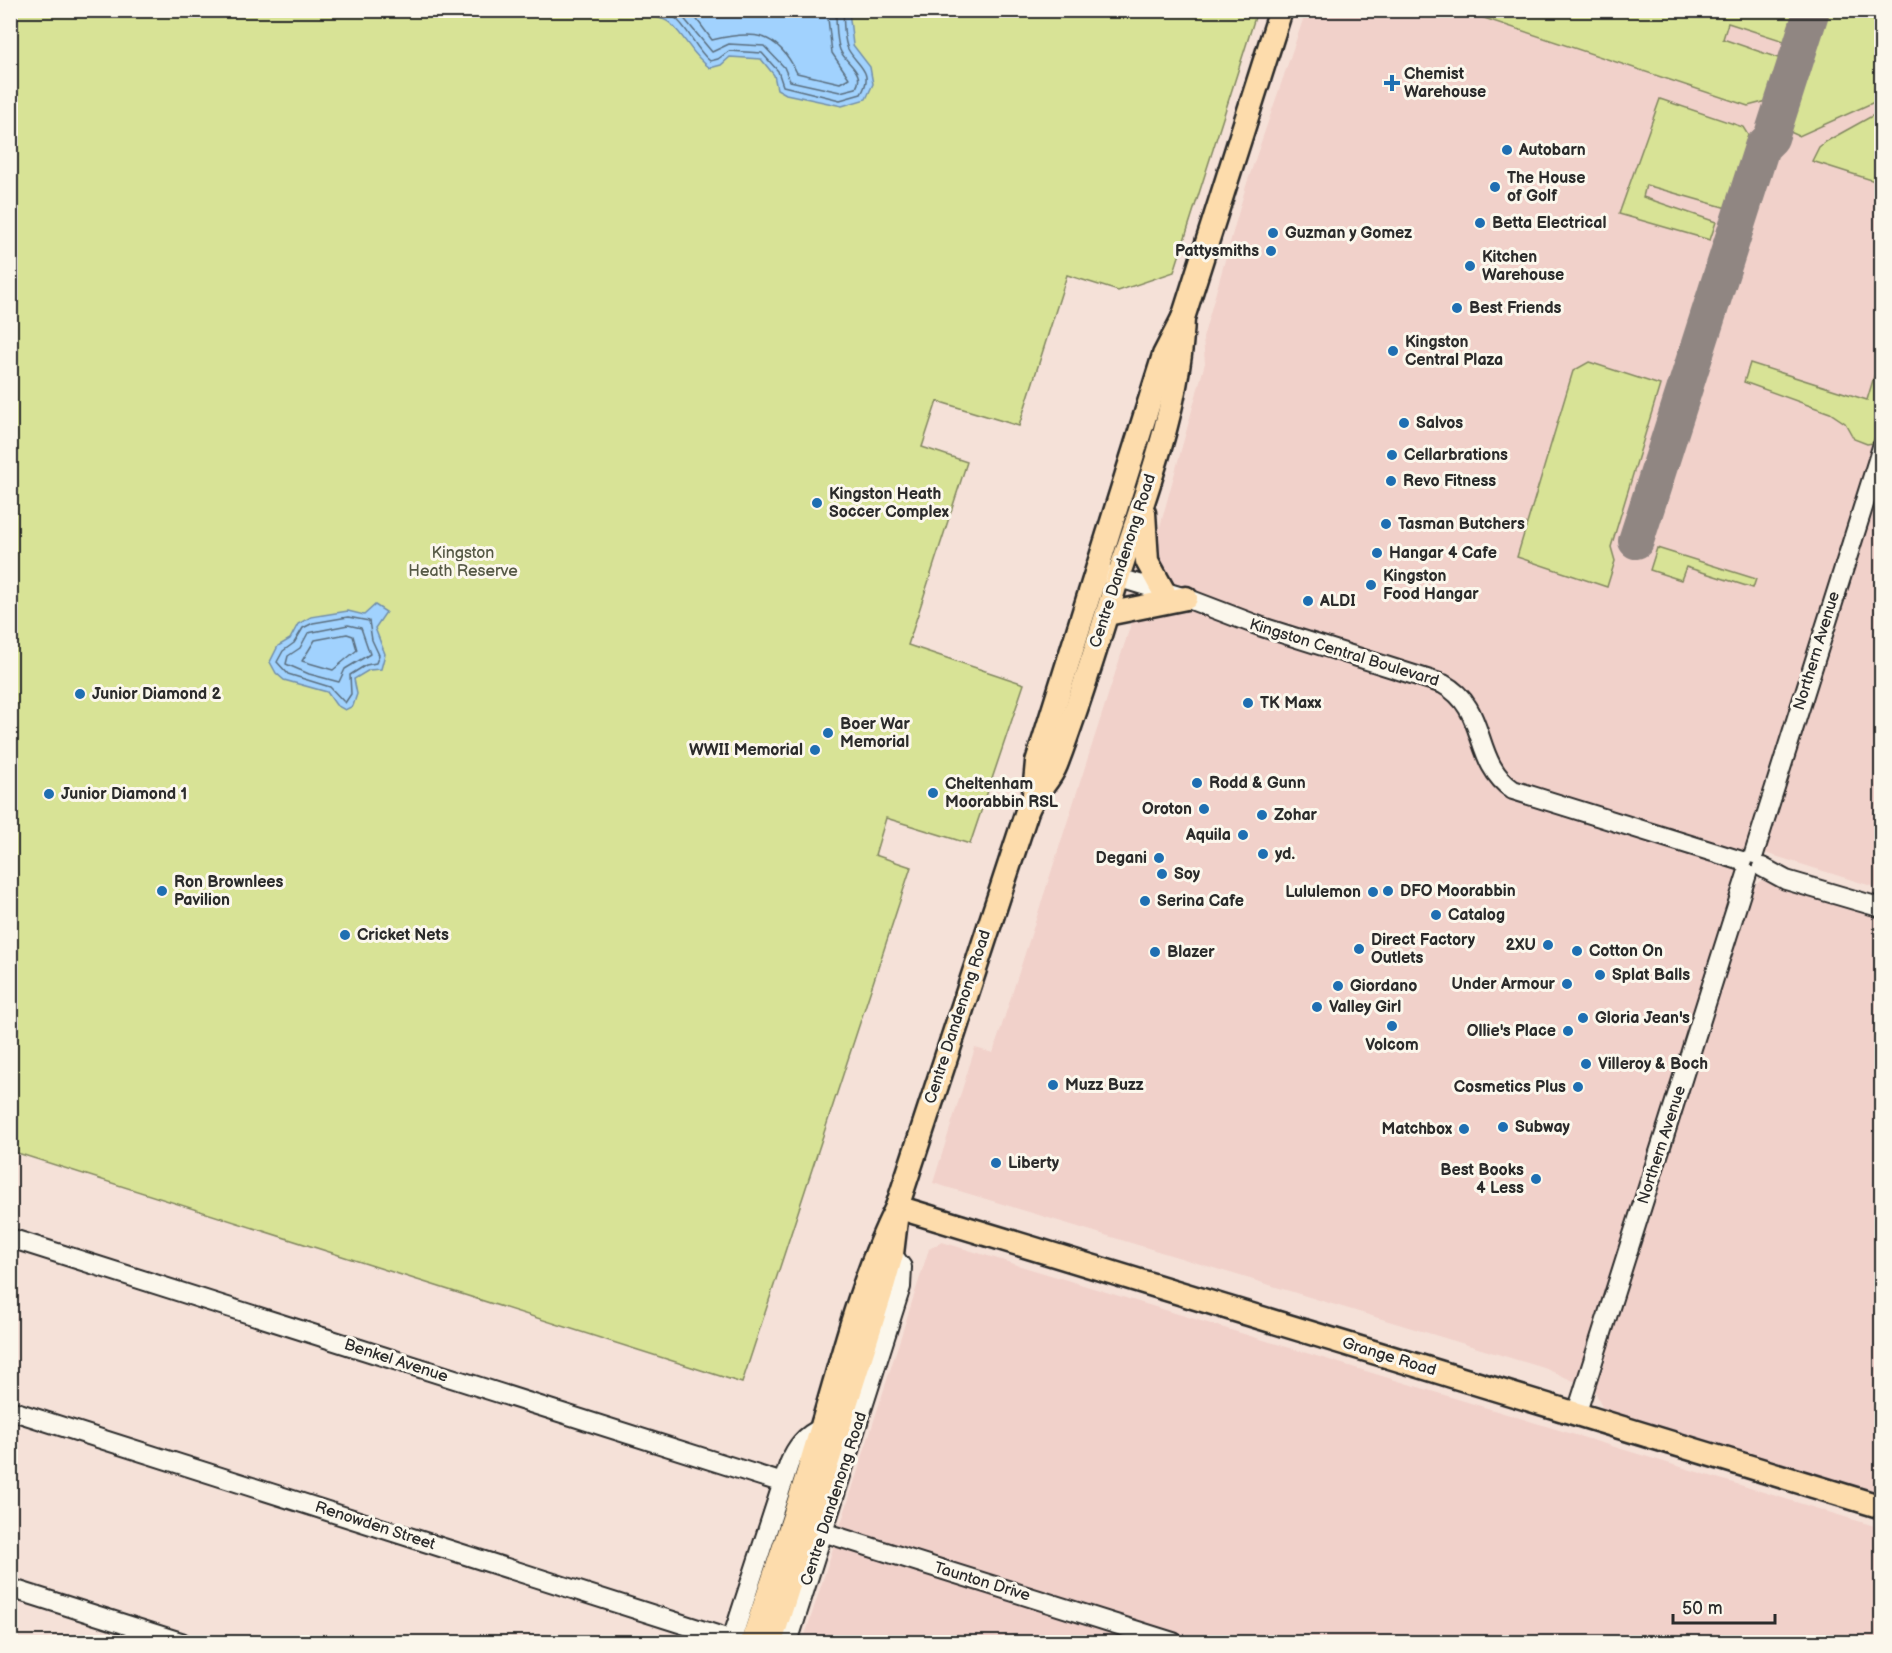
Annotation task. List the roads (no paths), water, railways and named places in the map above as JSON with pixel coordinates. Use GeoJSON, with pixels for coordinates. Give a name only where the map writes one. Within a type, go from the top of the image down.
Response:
{"type":"FeatureCollection","features":[{"type":"Feature","properties":{"kind":"main road","name":"Centre Dandenong Road"},"geometry":{"type":"LineString","coordinates":[[1034,795],[1055,768],[1107,614],[1108,574],[1164,355],[1183,318],[1281,10]]}},
{"type":"Feature","properties":{"kind":"main road","name":"Centre Dandenong Road"},"geometry":{"type":"LineString","coordinates":[[739,1642],[807,1527],[822,1428],[862,1288],[876,1249],[897,1207],[990,920],[1034,795],[1037,762],[1108,574],[1144,496],[1182,357],[1183,318]]}},
{"type":"Feature","properties":{"kind":"main road"},"geometry":{"type":"LineString","coordinates":[[1107,614],[1175,595],[1147,561],[1144,496]]}},
{"type":"Feature","properties":{"kind":"main road","name":"Centre Dandenong Road"},"geometry":{"type":"LineString","coordinates":[[771,1642],[892,1254],[897,1207]]}},
{"type":"Feature","properties":{"kind":"main road","name":"Grange Road"},"geometry":{"type":"LineString","coordinates":[[897,1207],[1881,1507]]}},
{"type":"Feature","properties":{"kind":"street","name":"Northern Avenue"},"geometry":{"type":"LineString","coordinates":[[1576,1415],[1881,447]]}},
{"type":"Feature","properties":{"kind":"street","name":"Kingston Central Boulevard"},"geometry":{"type":"LineString","coordinates":[[1108,574],[1175,595],[1238,619],[1449,687],[1470,708],[1490,766],[1502,781],[1520,793],[1751,864],[1786,880],[1881,908]]}},
{"type":"Feature","properties":{"kind":"street","name":"Benkel Avenue"},"geometry":{"type":"LineString","coordinates":[[10,1238],[783,1483]]}},
{"type":"Feature","properties":{"kind":"street","name":"Renowden Street"},"geometry":{"type":"LineString","coordinates":[[10,1410],[739,1642]]}},
{"type":"Feature","properties":{"kind":"street","name":"Centre Dandenong Road"},"geometry":{"type":"LineString","coordinates":[[739,1642],[783,1483],[796,1448],[811,1432],[822,1428]]}},
{"type":"Feature","properties":{"kind":"street","name":"Centre Dandenong Road"},"geometry":{"type":"LineString","coordinates":[[788,1642],[807,1527]]}},
{"type":"Feature","properties":{"kind":"street","name":"Taunton Drive"},"geometry":{"type":"LineString","coordinates":[[807,1527],[1173,1642]]}},
{"type":"Feature","properties":{"kind":"street"},"geometry":{"type":"LineString","coordinates":[[10,1588],[181,1642]]}},
{"type":"Feature","properties":{"kind":"water"},"geometry":{"type":"Polygon","coordinates":[[[647,11],[849,11],[853,45],[870,67],[873,84],[866,99],[842,106],[786,94],[777,89],[774,75],[761,59],[730,57],[721,65],[710,68],[666,20],[647,11]]]}},
{"type":"Feature","properties":{"kind":"water"},"geometry":{"type":"Polygon","coordinates":[[[375,605],[386,612],[375,628],[385,654],[381,669],[369,670],[354,679],[357,694],[353,706],[345,710],[336,705],[327,692],[284,680],[276,673],[270,662],[278,646],[290,639],[298,624],[311,617],[348,611],[364,615],[375,605]]]}},
{"type":"Feature","properties":{"kind":"place","name":"Chemist Warehouse"},"geometry":{"type":"Point","coordinates":[1392,83]}},
{"type":"Feature","properties":{"kind":"place","name":"Autobarn"},"geometry":{"type":"Point","coordinates":[1507,150]}},
{"type":"Feature","properties":{"kind":"place","name":"The House of Golf"},"geometry":{"type":"Point","coordinates":[1495,187]}},
{"type":"Feature","properties":{"kind":"place","name":"Betta Electrical"},"geometry":{"type":"Point","coordinates":[1480,223]}},
{"type":"Feature","properties":{"kind":"place","name":"Guzman y Gomez"},"geometry":{"type":"Point","coordinates":[1273,233]}},
{"type":"Feature","properties":{"kind":"place","name":"Pattysmiths"},"geometry":{"type":"Point","coordinates":[1271,251]}},
{"type":"Feature","properties":{"kind":"place","name":"Kitchen Warehouse"},"geometry":{"type":"Point","coordinates":[1470,266]}},
{"type":"Feature","properties":{"kind":"place","name":"Best Friends"},"geometry":{"type":"Point","coordinates":[1457,308]}},
{"type":"Feature","properties":{"kind":"place","name":"Kingston Central Plaza"},"geometry":{"type":"Point","coordinates":[1393,351]}},
{"type":"Feature","properties":{"kind":"place","name":"Salvos"},"geometry":{"type":"Point","coordinates":[1404,423]}},
{"type":"Feature","properties":{"kind":"place","name":"Cellarbrations"},"geometry":{"type":"Point","coordinates":[1392,455]}},
{"type":"Feature","properties":{"kind":"place","name":"Revo Fitness"},"geometry":{"type":"Point","coordinates":[1391,481]}},
{"type":"Feature","properties":{"kind":"place","name":"Kingston Heath Soccer Complex"},"geometry":{"type":"Point","coordinates":[817,503]}},
{"type":"Feature","properties":{"kind":"place","name":"Tasman Butchers"},"geometry":{"type":"Point","coordinates":[1386,524]}},
{"type":"Feature","properties":{"kind":"place","name":"Hangar 4 Cafe"},"geometry":{"type":"Point","coordinates":[1377,553]}},
{"type":"Feature","properties":{"kind":"place","name":"Kingston Food Hangar"},"geometry":{"type":"Point","coordinates":[1371,585]}},
{"type":"Feature","properties":{"kind":"place","name":"ALDI"},"geometry":{"type":"Point","coordinates":[1308,601]}},
{"type":"Feature","properties":{"kind":"place","name":"Junior Diamond 2"},"geometry":{"type":"Point","coordinates":[80,694]}},
{"type":"Feature","properties":{"kind":"place","name":"TK Maxx"},"geometry":{"type":"Point","coordinates":[1248,703]}},
{"type":"Feature","properties":{"kind":"place","name":"Boer War Memorial"},"geometry":{"type":"Point","coordinates":[828,733]}},
{"type":"Feature","properties":{"kind":"place","name":"WWII Memorial"},"geometry":{"type":"Point","coordinates":[815,750]}},
{"type":"Feature","properties":{"kind":"place","name":"Rodd & Gunn"},"geometry":{"type":"Point","coordinates":[1197,783]}},
{"type":"Feature","properties":{"kind":"place","name":"Cheltenham Moorabbin RSL"},"geometry":{"type":"Point","coordinates":[933,793]}},
{"type":"Feature","properties":{"kind":"place","name":"Junior Diamond 1"},"geometry":{"type":"Point","coordinates":[49,794]}},
{"type":"Feature","properties":{"kind":"place","name":"Oroton"},"geometry":{"type":"Point","coordinates":[1204,809]}},
{"type":"Feature","properties":{"kind":"place","name":"Zohar"},"geometry":{"type":"Point","coordinates":[1262,815]}},
{"type":"Feature","properties":{"kind":"place","name":"Aquila"},"geometry":{"type":"Point","coordinates":[1243,835]}},
{"type":"Feature","properties":{"kind":"place","name":"yd."},"geometry":{"type":"Point","coordinates":[1263,854]}},
{"type":"Feature","properties":{"kind":"place","name":"Degani"},"geometry":{"type":"Point","coordinates":[1159,858]}},
{"type":"Feature","properties":{"kind":"place","name":"Soy"},"geometry":{"type":"Point","coordinates":[1162,874]}},
{"type":"Feature","properties":{"kind":"place","name":"Ron Brownlees Pavilion"},"geometry":{"type":"Point","coordinates":[162,891]}},
{"type":"Feature","properties":{"kind":"place","name":"DFO Moorabbin"},"geometry":{"type":"Point","coordinates":[1388,891]}},
{"type":"Feature","properties":{"kind":"place","name":"Lululemon"},"geometry":{"type":"Point","coordinates":[1373,892]}},
{"type":"Feature","properties":{"kind":"place","name":"Serina Cafe"},"geometry":{"type":"Point","coordinates":[1145,901]}},
{"type":"Feature","properties":{"kind":"place","name":"Catalog"},"geometry":{"type":"Point","coordinates":[1436,915]}},
{"type":"Feature","properties":{"kind":"place","name":"Cricket Nets"},"geometry":{"type":"Point","coordinates":[345,935]}},
{"type":"Feature","properties":{"kind":"place","name":"2XU"},"geometry":{"type":"Point","coordinates":[1548,945]}},
{"type":"Feature","properties":{"kind":"place","name":"Direct Factory Outlets"},"geometry":{"type":"Point","coordinates":[1359,949]}},
{"type":"Feature","properties":{"kind":"place","name":"Cotton On"},"geometry":{"type":"Point","coordinates":[1577,951]}},
{"type":"Feature","properties":{"kind":"place","name":"Blazer"},"geometry":{"type":"Point","coordinates":[1155,952]}},
{"type":"Feature","properties":{"kind":"place","name":"Splat Balls"},"geometry":{"type":"Point","coordinates":[1600,975]}},
{"type":"Feature","properties":{"kind":"place","name":"Under Armour"},"geometry":{"type":"Point","coordinates":[1567,984]}},
{"type":"Feature","properties":{"kind":"place","name":"Giordano"},"geometry":{"type":"Point","coordinates":[1338,986]}},
{"type":"Feature","properties":{"kind":"place","name":"Valley Girl"},"geometry":{"type":"Point","coordinates":[1317,1007]}},
{"type":"Feature","properties":{"kind":"place","name":"Gloria Jean's"},"geometry":{"type":"Point","coordinates":[1583,1018]}},
{"type":"Feature","properties":{"kind":"place","name":"Volcom"},"geometry":{"type":"Point","coordinates":[1392,1026]}},
{"type":"Feature","properties":{"kind":"place","name":"Ollie's Place"},"geometry":{"type":"Point","coordinates":[1568,1031]}},
{"type":"Feature","properties":{"kind":"place","name":"Villeroy & Boch"},"geometry":{"type":"Point","coordinates":[1586,1064]}},
{"type":"Feature","properties":{"kind":"place","name":"Muzz Buzz"},"geometry":{"type":"Point","coordinates":[1053,1085]}},
{"type":"Feature","properties":{"kind":"place","name":"Cosmetics Plus"},"geometry":{"type":"Point","coordinates":[1578,1087]}},
{"type":"Feature","properties":{"kind":"place","name":"Subway"},"geometry":{"type":"Point","coordinates":[1503,1127]}},
{"type":"Feature","properties":{"kind":"place","name":"Matchbox"},"geometry":{"type":"Point","coordinates":[1464,1129]}},
{"type":"Feature","properties":{"kind":"place","name":"Liberty"},"geometry":{"type":"Point","coordinates":[996,1163]}},
{"type":"Feature","properties":{"kind":"place","name":"Best Books 4 Less"},"geometry":{"type":"Point","coordinates":[1536,1179]}},
{"type":"Feature","properties":{"kind":"park label","name":"Kingston Heath Reserve"},"geometry":{"type":"Point","coordinates":[463,562]}}]}
